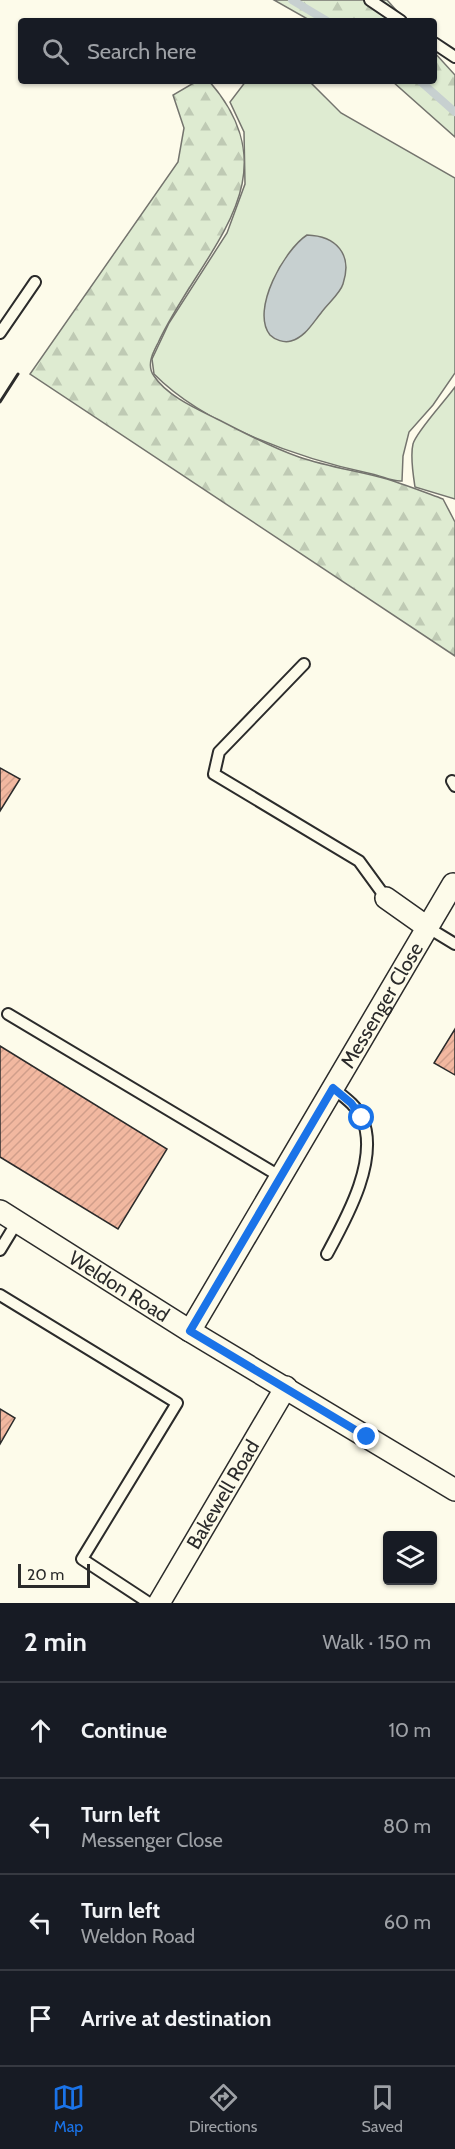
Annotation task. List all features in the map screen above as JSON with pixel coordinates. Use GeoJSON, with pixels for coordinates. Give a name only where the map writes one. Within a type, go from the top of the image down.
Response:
{"type":"FeatureCollection","features":[{"type":"Feature","properties":{"kind":"street","name":"Messenger Close"},"geometry":{"type":"LineString","coordinates":[[190,1331],[454,882]]}},
{"type":"Feature","properties":{"kind":"street","name":"Messenger Close"},"geometry":{"type":"LineString","coordinates":[[386,898],[427,927]]}},
{"type":"Feature","properties":{"kind":"street","name":"Weldon Road"},"geometry":{"type":"LineString","coordinates":[[9,1216],[190,1331],[455,1490]]}},
{"type":"Feature","properties":{"kind":"street","name":"Bakewell Road"},"geometry":{"type":"LineString","coordinates":[[159,1603],[286,1387]]}},
{"type":"Feature","properties":{"kind":"lane"},"geometry":{"type":"LineString","coordinates":[[369,0],[396,18]]}},
{"type":"Feature","properties":{"kind":"lane"},"geometry":{"type":"LineString","coordinates":[[437,45],[455,57]]}},
{"type":"Feature","properties":{"kind":"lane"},"geometry":{"type":"LineString","coordinates":[[0,333],[35,282]]}},
{"type":"Feature","properties":{"kind":"lane"},"geometry":{"type":"LineString","coordinates":[[304,664],[219,752],[214,774],[359,861],[386,898]]}},
{"type":"Feature","properties":{"kind":"lane"},"geometry":{"type":"LineString","coordinates":[[427,927],[455,944]]}},
{"type":"Feature","properties":{"kind":"lane"},"geometry":{"type":"LineString","coordinates":[[8,1014],[281,1177]]}},
{"type":"Feature","properties":{"kind":"lane"},"geometry":{"type":"LineString","coordinates":[[327,1254],[360,1184],[366,1157],[366,1135],[362,1118],[351,1103],[333,1088]]}},
{"type":"Feature","properties":{"kind":"lane"},"geometry":{"type":"LineString","coordinates":[[0,1250],[9,1216]]}},
{"type":"Feature","properties":{"kind":"lane"},"geometry":{"type":"LineString","coordinates":[[0,1295],[177,1403],[82,1559],[149,1603]]}},
{"type":"Feature","properties":{"kind":"green space"},"geometry":{"type":"Polygon","coordinates":[[[274,0],[387,0],[403,18],[306,18],[274,0]]]}},
{"type":"Feature","properties":{"kind":"green space"},"geometry":{"type":"Polygon","coordinates":[[[437,55],[455,75],[455,137],[395,84],[437,84],[437,55]]]}},
{"type":"Feature","properties":{"kind":"green space"},"geometry":{"type":"Polygon","coordinates":[[[192,84],[211,84],[234,117],[244,151],[242,183],[232,215],[216,246],[176,310],[154,351],[150,363],[154,376],[167,390],[183,401],[278,449],[321,464],[387,479],[443,499],[455,522],[455,656],[30,374],[178,162],[184,128],[173,95],[192,84]]]}},
{"type":"Feature","properties":{"kind":"green space"},"geometry":{"type":"Polygon","coordinates":[[[244,84],[312,84],[341,113],[455,178],[455,373],[433,405],[409,432],[403,456],[402,481],[344,468],[256,438],[200,409],[175,393],[154,374],[152,359],[169,323],[227,233],[245,184],[244,132],[230,102],[244,84]]]}},
{"type":"Feature","properties":{"kind":"green space"},"geometry":{"type":"Polygon","coordinates":[[[455,387],[455,499],[415,487],[412,454],[415,439],[455,387]]]}},
{"type":"Feature","properties":{"kind":"shaded area"},"geometry":{"type":"Polygon","coordinates":[[[307,235],[317,236],[334,243],[344,256],[346,273],[341,288],[311,326],[296,339],[280,341],[270,335],[265,324],[264,311],[267,296],[280,266],[298,242],[307,235]]]}},
{"type":"Feature","properties":{"kind":"building"},"geometry":{"type":"Polygon","coordinates":[[[0,768],[20,779],[0,811],[0,768]]]}},
{"type":"Feature","properties":{"kind":"building"},"geometry":{"type":"Polygon","coordinates":[[[455,1029],[455,1075],[434,1063],[455,1029]]]}},
{"type":"Feature","properties":{"kind":"building"},"geometry":{"type":"Polygon","coordinates":[[[0,1046],[167,1149],[118,1229],[0,1157],[0,1046]]]}},
{"type":"Feature","properties":{"kind":"building"},"geometry":{"type":"Polygon","coordinates":[[[0,1409],[15,1418],[0,1444],[0,1409]]]}},
{"type":"Feature","properties":{"kind":"waterway"},"geometry":{"type":"LineString","coordinates":[[292,0],[322,18]]}},
{"type":"Feature","properties":{"kind":"waterway"},"geometry":{"type":"LineString","coordinates":[[423,84],[455,112]]}},
{"type":"Feature","properties":{"kind":"wall"},"geometry":{"type":"LineString","coordinates":[[0,402],[18,374]]}},
{"type":"Feature","properties":{"kind":"route"},"geometry":{"type":"LineString","coordinates":[[362,1118],[351,1103],[333,1088],[190,1331],[367,1437]]}}]}
